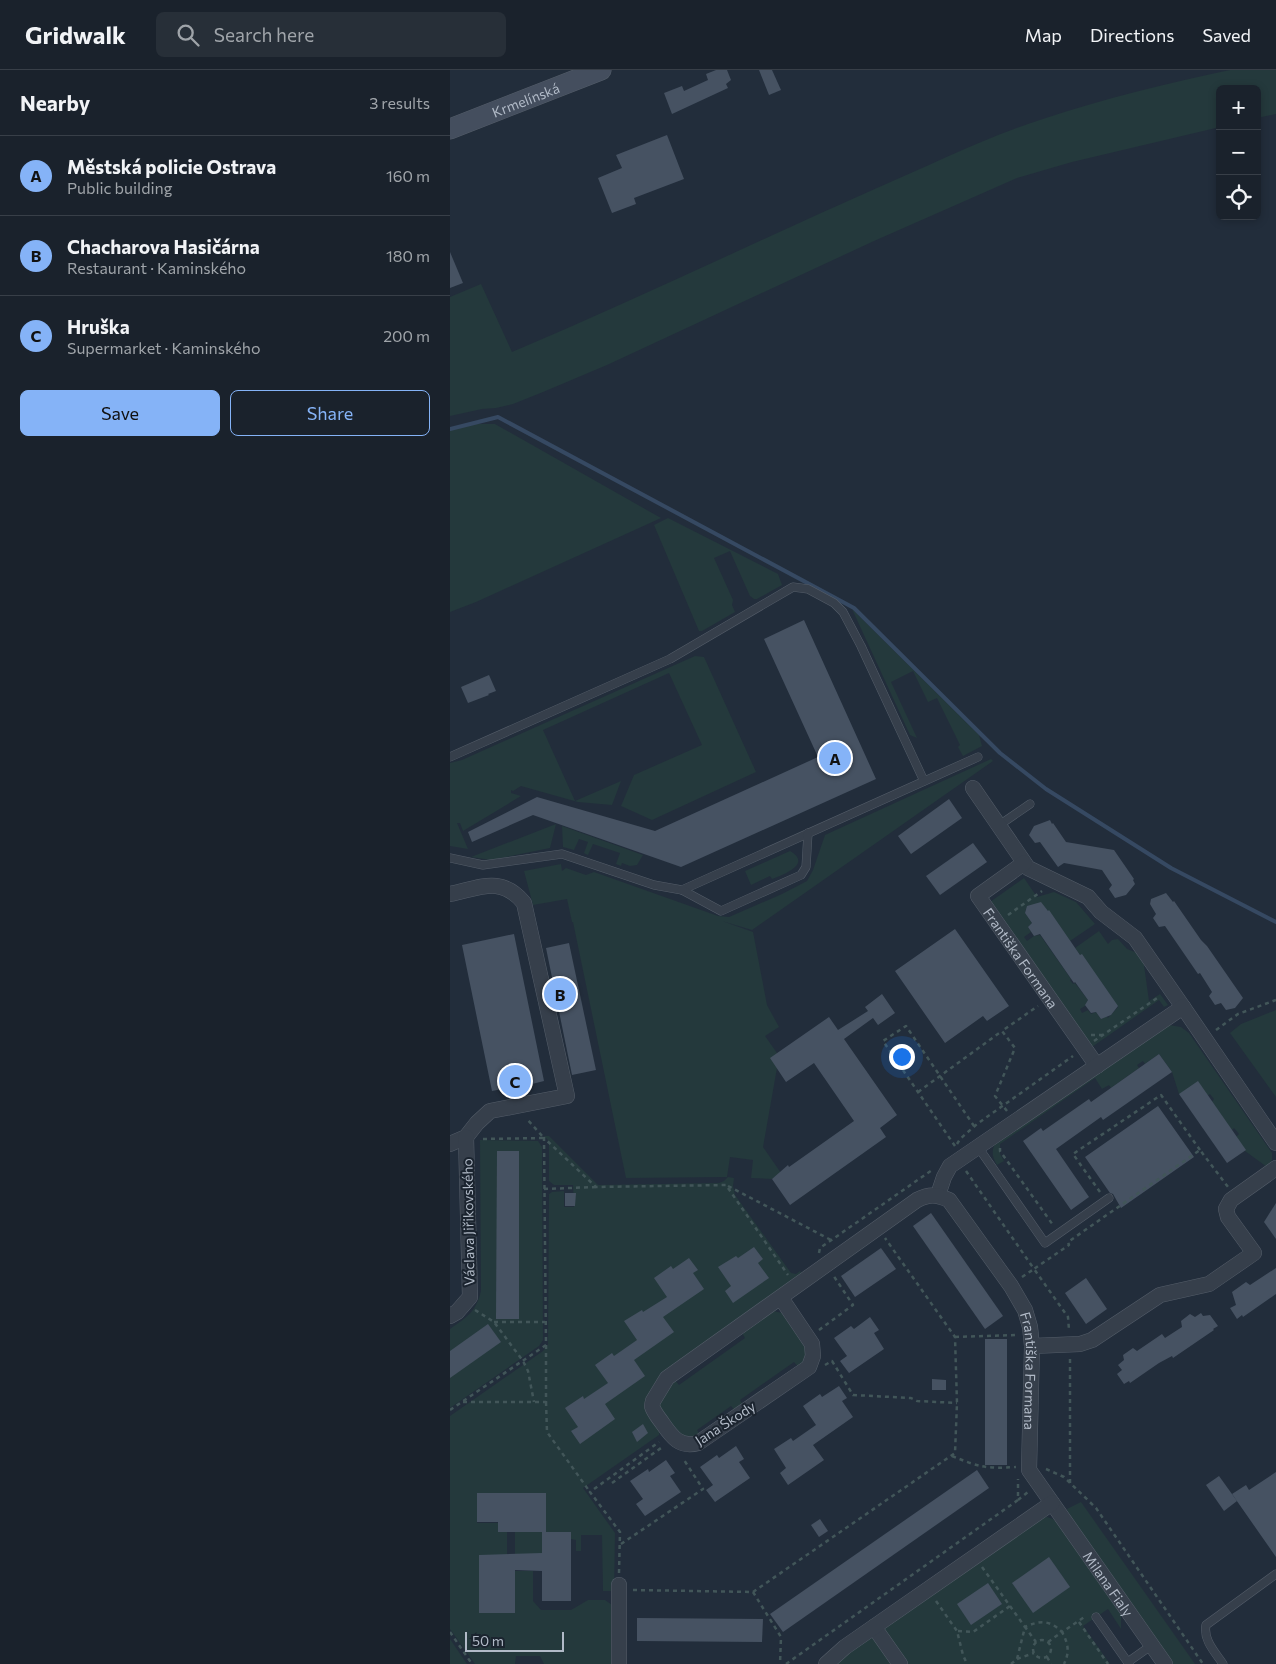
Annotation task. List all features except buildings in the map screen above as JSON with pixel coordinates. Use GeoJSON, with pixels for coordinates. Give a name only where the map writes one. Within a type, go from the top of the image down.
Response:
{"type":"FeatureCollection","features":[{"type":"Feature","properties":{"kind":"main road","name":"Krmelínská"},"geometry":{"type":"LineString","coordinates":[[450,129],[601,70]]}},
{"type":"Feature","properties":{"kind":"street"},"geometry":{"type":"LineString","coordinates":[[973,788],[1024,863],[1033,872],[1088,897],[1101,912],[1135,938],[1177,1010],[1204,1038],[1276,1143]]}},
{"type":"Feature","properties":{"kind":"street","name":"Františka Formana"},"geometry":{"type":"LineString","coordinates":[[1024,863],[978,896],[1085,1042],[1097,1066]]}},
{"type":"Feature","properties":{"kind":"street"},"geometry":{"type":"LineString","coordinates":[[450,894],[495,885],[516,893],[524,903],[567,1096],[490,1112],[477,1123],[466,1137]]}},
{"type":"Feature","properties":{"kind":"street"},"geometry":{"type":"LineString","coordinates":[[664,1438],[652,1406],[667,1378],[917,1200],[927,1195],[938,1195],[950,1166],[1177,1010]]}},
{"type":"Feature","properties":{"kind":"street","name":"Václava Jiřikovského"},"geometry":{"type":"LineString","coordinates":[[450,1144],[466,1137],[470,1297],[457,1312],[450,1316]]}},
{"type":"Feature","properties":{"kind":"street"},"geometry":{"type":"LineString","coordinates":[[1032,1346],[1080,1344],[1086,1342],[1160,1295],[1209,1284],[1254,1253],[1228,1217],[1226,1208],[1231,1200],[1276,1168]]}},
{"type":"Feature","properties":{"kind":"street","name":"Františka Formana"},"geometry":{"type":"LineString","coordinates":[[938,1195],[949,1200],[958,1211],[1011,1286],[1025,1310],[1032,1346],[1024,1466],[1029,1470],[1052,1503]]}},
{"type":"Feature","properties":{"kind":"street","name":"Jana Škody"},"geometry":{"type":"LineString","coordinates":[[664,1438],[686,1445],[698,1443],[809,1367],[813,1356],[812,1344],[781,1298]]}},
{"type":"Feature","properties":{"kind":"street"},"geometry":{"type":"LineString","coordinates":[[826,1664],[845,1647],[1052,1503]]}},
{"type":"Feature","properties":{"kind":"street","name":"Milana Fialy"},"geometry":{"type":"LineString","coordinates":[[1052,1503],[1165,1664]]}},
{"type":"Feature","properties":{"kind":"street"},"geometry":{"type":"LineString","coordinates":[[618,1664],[619,1587]]}},
{"type":"Feature","properties":{"kind":"street"},"geometry":{"type":"LineString","coordinates":[[874,1627],[900,1664]]}},
{"type":"Feature","properties":{"kind":"lane"},"geometry":{"type":"LineString","coordinates":[[450,757],[670,659],[793,587],[808,589],[834,603],[843,612],[865,654],[924,781]]}},
{"type":"Feature","properties":{"kind":"lane"},"geometry":{"type":"LineString","coordinates":[[682,890],[978,757]]}},
{"type":"Feature","properties":{"kind":"lane"},"geometry":{"type":"LineString","coordinates":[[998,826],[1030,804]]}},
{"type":"Feature","properties":{"kind":"lane"},"geometry":{"type":"LineString","coordinates":[[450,858],[483,865],[562,854],[654,885],[682,890],[721,911],[801,875],[806,866],[808,833]]}},
{"type":"Feature","properties":{"kind":"lane"},"geometry":{"type":"LineString","coordinates":[[978,1147],[1045,1243],[1109,1198]]}},
{"type":"Feature","properties":{"kind":"lane"},"geometry":{"type":"LineString","coordinates":[[1223,1664],[1206,1640],[1204,1632],[1206,1625],[1276,1574]]}},
{"type":"Feature","properties":{"kind":"lane"},"geometry":{"type":"LineString","coordinates":[[1094,1615],[1128,1663],[1152,1645]]}},
{"type":"Feature","properties":{"kind":"path"},"geometry":{"type":"LineString","coordinates":[[1004,918],[1042,891]]}},
{"type":"Feature","properties":{"kind":"path"},"geometry":{"type":"LineString","coordinates":[[952,1153],[960,1139],[974,1126],[1085,1042],[1104,1034],[1160,996],[1177,1010]]}},
{"type":"Feature","properties":{"kind":"path"},"geometry":{"type":"LineString","coordinates":[[1204,1038],[1238,1014],[1276,1000]]}},
{"type":"Feature","properties":{"kind":"path"},"geometry":{"type":"LineString","coordinates":[[918,1092],[1043,1002]]}},
{"type":"Feature","properties":{"kind":"path"},"geometry":{"type":"LineString","coordinates":[[955,1146],[883,1041],[906,1026],[974,1126]]}},
{"type":"Feature","properties":{"kind":"path"},"geometry":{"type":"LineString","coordinates":[[1002,1031],[1015,1048],[995,1096],[1014,1122]]}},
{"type":"Feature","properties":{"kind":"path"},"geometry":{"type":"LineString","coordinates":[[1085,1042],[1104,1034]]}},
{"type":"Feature","properties":{"kind":"path"},"geometry":{"type":"LineString","coordinates":[[1101,1193],[1073,1154],[1161,1094],[1200,1150]]}},
{"type":"Feature","properties":{"kind":"path"},"geometry":{"type":"LineString","coordinates":[[523,1115],[544,1138],[596,1187]]}},
{"type":"Feature","properties":{"kind":"path"},"geometry":{"type":"LineString","coordinates":[[482,1131],[479,1139],[544,1138]]}},
{"type":"Feature","properties":{"kind":"path"},"geometry":{"type":"LineString","coordinates":[[544,1138],[547,1432],[620,1532],[619,1587],[753,1592],[955,1453],[957,1403],[955,1337],[884,1236]]}},
{"type":"Feature","properties":{"kind":"path"},"geometry":{"type":"LineString","coordinates":[[999,1143],[1000,1151],[1053,1226],[1061,1220]]}},
{"type":"Feature","properties":{"kind":"path"},"geometry":{"type":"LineString","coordinates":[[819,1254],[820,1248],[932,1170]]}},
{"type":"Feature","properties":{"kind":"path"},"geometry":{"type":"LineString","coordinates":[[544,1189],[726,1185],[831,1240]]}},
{"type":"Feature","properties":{"kind":"path"},"geometry":{"type":"LineString","coordinates":[[726,1185],[791,1279]]}},
{"type":"Feature","properties":{"kind":"path"},"geometry":{"type":"LineString","coordinates":[[815,1333],[853,1305],[831,1272]]}},
{"type":"Feature","properties":{"kind":"path"},"geometry":{"type":"LineString","coordinates":[[472,1308],[494,1322],[523,1361],[528,1372],[534,1402]]}},
{"type":"Feature","properties":{"kind":"path"},"geometry":{"type":"LineString","coordinates":[[494,1322],[545,1322]]}},
{"type":"Feature","properties":{"kind":"path"},"geometry":{"type":"LineString","coordinates":[[955,1337],[1017,1336],[1016,1328]]}},
{"type":"Feature","properties":{"kind":"path"},"geometry":{"type":"LineString","coordinates":[[450,1410],[546,1344]]}},
{"type":"Feature","properties":{"kind":"path"},"geometry":{"type":"LineString","coordinates":[[822,1360],[821,1367],[832,1361],[853,1396],[911,1398],[917,1402],[957,1403]]}},
{"type":"Feature","properties":{"kind":"path"},"geometry":{"type":"LineString","coordinates":[[462,1402],[546,1402]]}},
{"type":"Feature","properties":{"kind":"path"},"geometry":{"type":"LineString","coordinates":[[590,1492],[664,1438],[669,1448],[661,1448],[612,1483]]}},
{"type":"Feature","properties":{"kind":"path"},"geometry":{"type":"LineString","coordinates":[[951,1455],[976,1466],[989,1469],[1024,1466],[1041,1467],[1064,1477],[1096,1508],[1203,1664]]}},
{"type":"Feature","properties":{"kind":"path"},"geometry":{"type":"LineString","coordinates":[[620,1544],[703,1488],[684,1460]]}},
{"type":"Feature","properties":{"kind":"path"},"geometry":{"type":"LineString","coordinates":[[786,1664],[1018,1500],[1024,1466]]}},
{"type":"Feature","properties":{"kind":"path"},"geometry":{"type":"LineString","coordinates":[[975,1556],[1036,1642]]}},
{"type":"Feature","properties":{"kind":"path"},"geometry":{"type":"LineString","coordinates":[[753,1592],[781,1637],[780,1664]]}},
{"type":"Feature","properties":{"kind":"path"},"geometry":{"type":"LineString","coordinates":[[936,1601],[957,1631],[967,1664]]}},
{"type":"Feature","properties":{"kind":"path"},"geometry":{"type":"LineString","coordinates":[[957,1631],[973,1632],[1010,1606]]}},
{"type":"Feature","properties":{"kind":"path"},"geometry":{"type":"LineString","coordinates":[[1048,1642],[1079,1622],[1094,1615]]}},
{"type":"Feature","properties":{"kind":"path"},"geometry":{"type":"LineString","coordinates":[[1025,1627],[1036,1622],[1048,1622],[1056,1626],[1066,1640],[1068,1651],[1064,1664]]}},
{"type":"Feature","properties":{"kind":"path"},"geometry":{"type":"LineString","coordinates":[[1079,1622],[1108,1664]]}},
{"type":"Feature","properties":{"kind":"path"},"geometry":{"type":"LineString","coordinates":[[1017,1659],[1025,1627]]}},
{"type":"Feature","properties":{"kind":"path"},"geometry":{"type":"LineString","coordinates":[[450,1632],[472,1664]]}},
{"type":"Feature","properties":{"kind":"path"},"geometry":{"type":"LineString","coordinates":[[1047,1657],[1041,1658],[1034,1653],[1033,1648],[1036,1642],[1042,1640],[1048,1642]]}},
{"type":"Feature","properties":{"kind":"path"},"geometry":{"type":"LineString","coordinates":[[1047,1657],[1051,1650],[1048,1642]]}},
{"type":"Feature","properties":{"kind":"path"},"geometry":{"type":"LineString","coordinates":[[1011,1664],[1017,1659],[1034,1653]]}},
{"type":"Feature","properties":{"kind":"path"},"geometry":{"type":"LineString","coordinates":[[1047,1657],[1052,1664]]}},
{"type":"Feature","properties":{"kind":"green space"},"geometry":{"type":"Polygon","coordinates":[[[1230,70],[1276,70],[1276,114],[1261,117],[1261,85],[1216,85],[1216,128],[1072,162],[1017,178],[874,241],[607,365],[543,392],[513,404],[450,416],[450,297],[481,284],[512,352],[1003,133],[1114,97],[1230,70]]]}},
{"type":"Feature","properties":{"kind":"green space"},"geometry":{"type":"Polygon","coordinates":[[[472,424],[495,424],[661,518],[450,612],[450,430],[472,424]]]}},
{"type":"Feature","properties":{"kind":"green space"},"geometry":{"type":"Polygon","coordinates":[[[668,518],[778,574],[782,585],[754,599],[750,596],[730,551],[714,558],[733,600],[732,605],[735,612],[699,631],[654,525],[668,518]]]}},
{"type":"Feature","properties":{"kind":"green space"},"geometry":{"type":"Polygon","coordinates":[[[852,609],[979,735],[982,746],[963,756],[958,747],[960,745],[937,698],[928,702],[913,671],[891,682],[917,738],[910,735],[852,609]]]}},
{"type":"Feature","properties":{"kind":"green space"},"geometry":{"type":"Polygon","coordinates":[[[695,656],[704,657],[756,772],[652,820],[621,806],[634,775],[702,745],[669,673],[543,730],[575,801],[621,781],[612,805],[578,802],[521,786],[513,791],[511,790],[511,793],[521,796],[463,831],[460,823],[457,823],[468,849],[450,846],[450,763],[462,760],[695,656]]]}},
{"type":"Feature","properties":{"kind":"green space"},"geometry":{"type":"Polygon","coordinates":[[[991,759],[993,761],[752,930],[722,921],[753,932],[767,1005],[779,1027],[765,1036],[777,1053],[777,1068],[763,1147],[781,1173],[772,1179],[751,1178],[753,1160],[730,1157],[727,1177],[626,1178],[567,899],[533,905],[524,871],[561,864],[562,871],[566,868],[586,875],[594,872],[718,916],[729,917],[807,881],[813,870],[825,835],[991,759]]]}},
{"type":"Feature","properties":{"kind":"green space"},"geometry":{"type":"Polygon","coordinates":[[[556,824],[550,848],[491,860],[471,857],[556,824]]]}},
{"type":"Feature","properties":{"kind":"green space"},"geometry":{"type":"Polygon","coordinates":[[[562,826],[643,855],[637,865],[630,866],[622,863],[621,866],[616,864],[620,853],[593,844],[588,855],[584,853],[588,842],[579,839],[574,850],[563,847],[562,826]]]}},
{"type":"Feature","properties":{"kind":"green space"},"geometry":{"type":"Polygon","coordinates":[[[790,851],[798,860],[797,865],[782,875],[772,879],[770,876],[751,885],[745,871],[790,851]]]}},
{"type":"Feature","properties":{"kind":"green space"},"geometry":{"type":"Polygon","coordinates":[[[1024,878],[1037,897],[1054,892],[1076,902],[1095,924],[1070,941],[1049,911],[1026,909],[1025,913],[1032,923],[1028,927],[1031,932],[1024,937],[1027,941],[1034,936],[1040,935],[1070,980],[1073,984],[1075,983],[1088,1000],[1085,1006],[1080,1009],[1082,1013],[1088,1010],[1091,1014],[1096,1012],[1101,1019],[1106,1016],[1108,1018],[1118,1007],[1075,948],[1099,931],[1108,944],[1112,940],[1118,939],[1127,949],[1140,954],[1143,958],[1149,1001],[1160,994],[1168,1005],[1164,1007],[1159,1000],[1092,1047],[990,902],[1024,878]]]}},
{"type":"Feature","properties":{"kind":"green space"},"geometry":{"type":"Polygon","coordinates":[[[1276,1010],[1276,1097],[1230,1033],[1241,1024],[1276,1010]]]}},
{"type":"Feature","properties":{"kind":"green space"},"geometry":{"type":"Polygon","coordinates":[[[1169,1025],[1181,1027],[1189,1033],[1272,1153],[1272,1160],[1267,1167],[1245,1151],[1236,1137],[1239,1134],[1234,1128],[1231,1131],[1212,1102],[1214,1099],[1210,1094],[1207,1096],[1179,1094],[1172,1072],[1159,1054],[1145,1064],[1143,1061],[1137,1065],[1139,1068],[1111,1088],[1109,1085],[1102,1089],[1095,1078],[1000,1144],[1000,1154],[1004,1161],[997,1165],[993,1154],[996,1142],[1169,1025]]]}},
{"type":"Feature","properties":{"kind":"green space"},"geometry":{"type":"Polygon","coordinates":[[[544,1136],[549,1136],[598,1185],[719,1183],[728,1177],[734,1178],[735,1195],[791,1273],[796,1274],[800,1271],[803,1275],[663,1373],[644,1405],[660,1427],[659,1435],[583,1488],[615,1533],[614,1591],[603,1591],[602,1535],[581,1535],[581,1551],[576,1551],[576,1540],[571,1539],[571,1533],[542,1554],[515,1554],[515,1532],[524,1532],[525,1523],[546,1494],[477,1494],[477,1523],[498,1523],[498,1532],[507,1532],[507,1556],[479,1556],[479,1613],[515,1613],[515,1571],[533,1571],[533,1601],[541,1610],[571,1610],[588,1600],[605,1600],[612,1605],[613,1664],[544,1664],[540,1656],[516,1656],[515,1664],[475,1664],[450,1629],[450,1416],[543,1351],[548,1345],[549,1194],[564,1191],[564,1207],[574,1207],[573,1185],[554,1185],[549,1181],[549,1141],[544,1136]]]}},
{"type":"Feature","properties":{"kind":"green space"},"geometry":{"type":"Polygon","coordinates":[[[480,1140],[538,1141],[542,1147],[543,1340],[539,1346],[450,1408],[450,1329],[470,1313],[481,1291],[480,1140]]]}},
{"type":"Feature","properties":{"kind":"green space"},"geometry":{"type":"Polygon","coordinates":[[[773,1311],[782,1313],[808,1352],[800,1369],[794,1362],[740,1400],[744,1407],[737,1413],[731,1406],[697,1430],[702,1438],[679,1436],[658,1404],[673,1378],[679,1385],[745,1338],[741,1331],[773,1311]]]}},
{"type":"Feature","properties":{"kind":"green space"},"geometry":{"type":"Polygon","coordinates":[[[1081,1502],[1195,1664],[1173,1664],[1068,1513],[1067,1509],[1081,1502]]]}},
{"type":"Feature","properties":{"kind":"green space"},"geometry":{"type":"Polygon","coordinates":[[[1042,1518],[1053,1519],[1059,1525],[1121,1615],[1121,1629],[1108,1609],[1083,1626],[1110,1664],[833,1664],[1042,1518]]]}},
{"type":"Feature","properties":{"kind":"green space"},"geometry":{"type":"Polygon","coordinates":[[[450,1639],[467,1664],[450,1664],[450,1639]]]}},
{"type":"Feature","properties":{"kind":"waterway"},"geometry":{"type":"LineString","coordinates":[[450,429],[498,417],[854,608],[1000,753],[1046,789],[1171,868],[1276,922]]}},
{"type":"Feature","properties":{"kind":"place","name":"Městská policie Ostrava"},"geometry":{"type":"Point","coordinates":[835,758]}},
{"type":"Feature","properties":{"kind":"place","name":"Chacharova Hasičárna"},"geometry":{"type":"Point","coordinates":[560,994]}},
{"type":"Feature","properties":{"kind":"place","name":"Hruška"},"geometry":{"type":"Point","coordinates":[515,1081]}}]}
